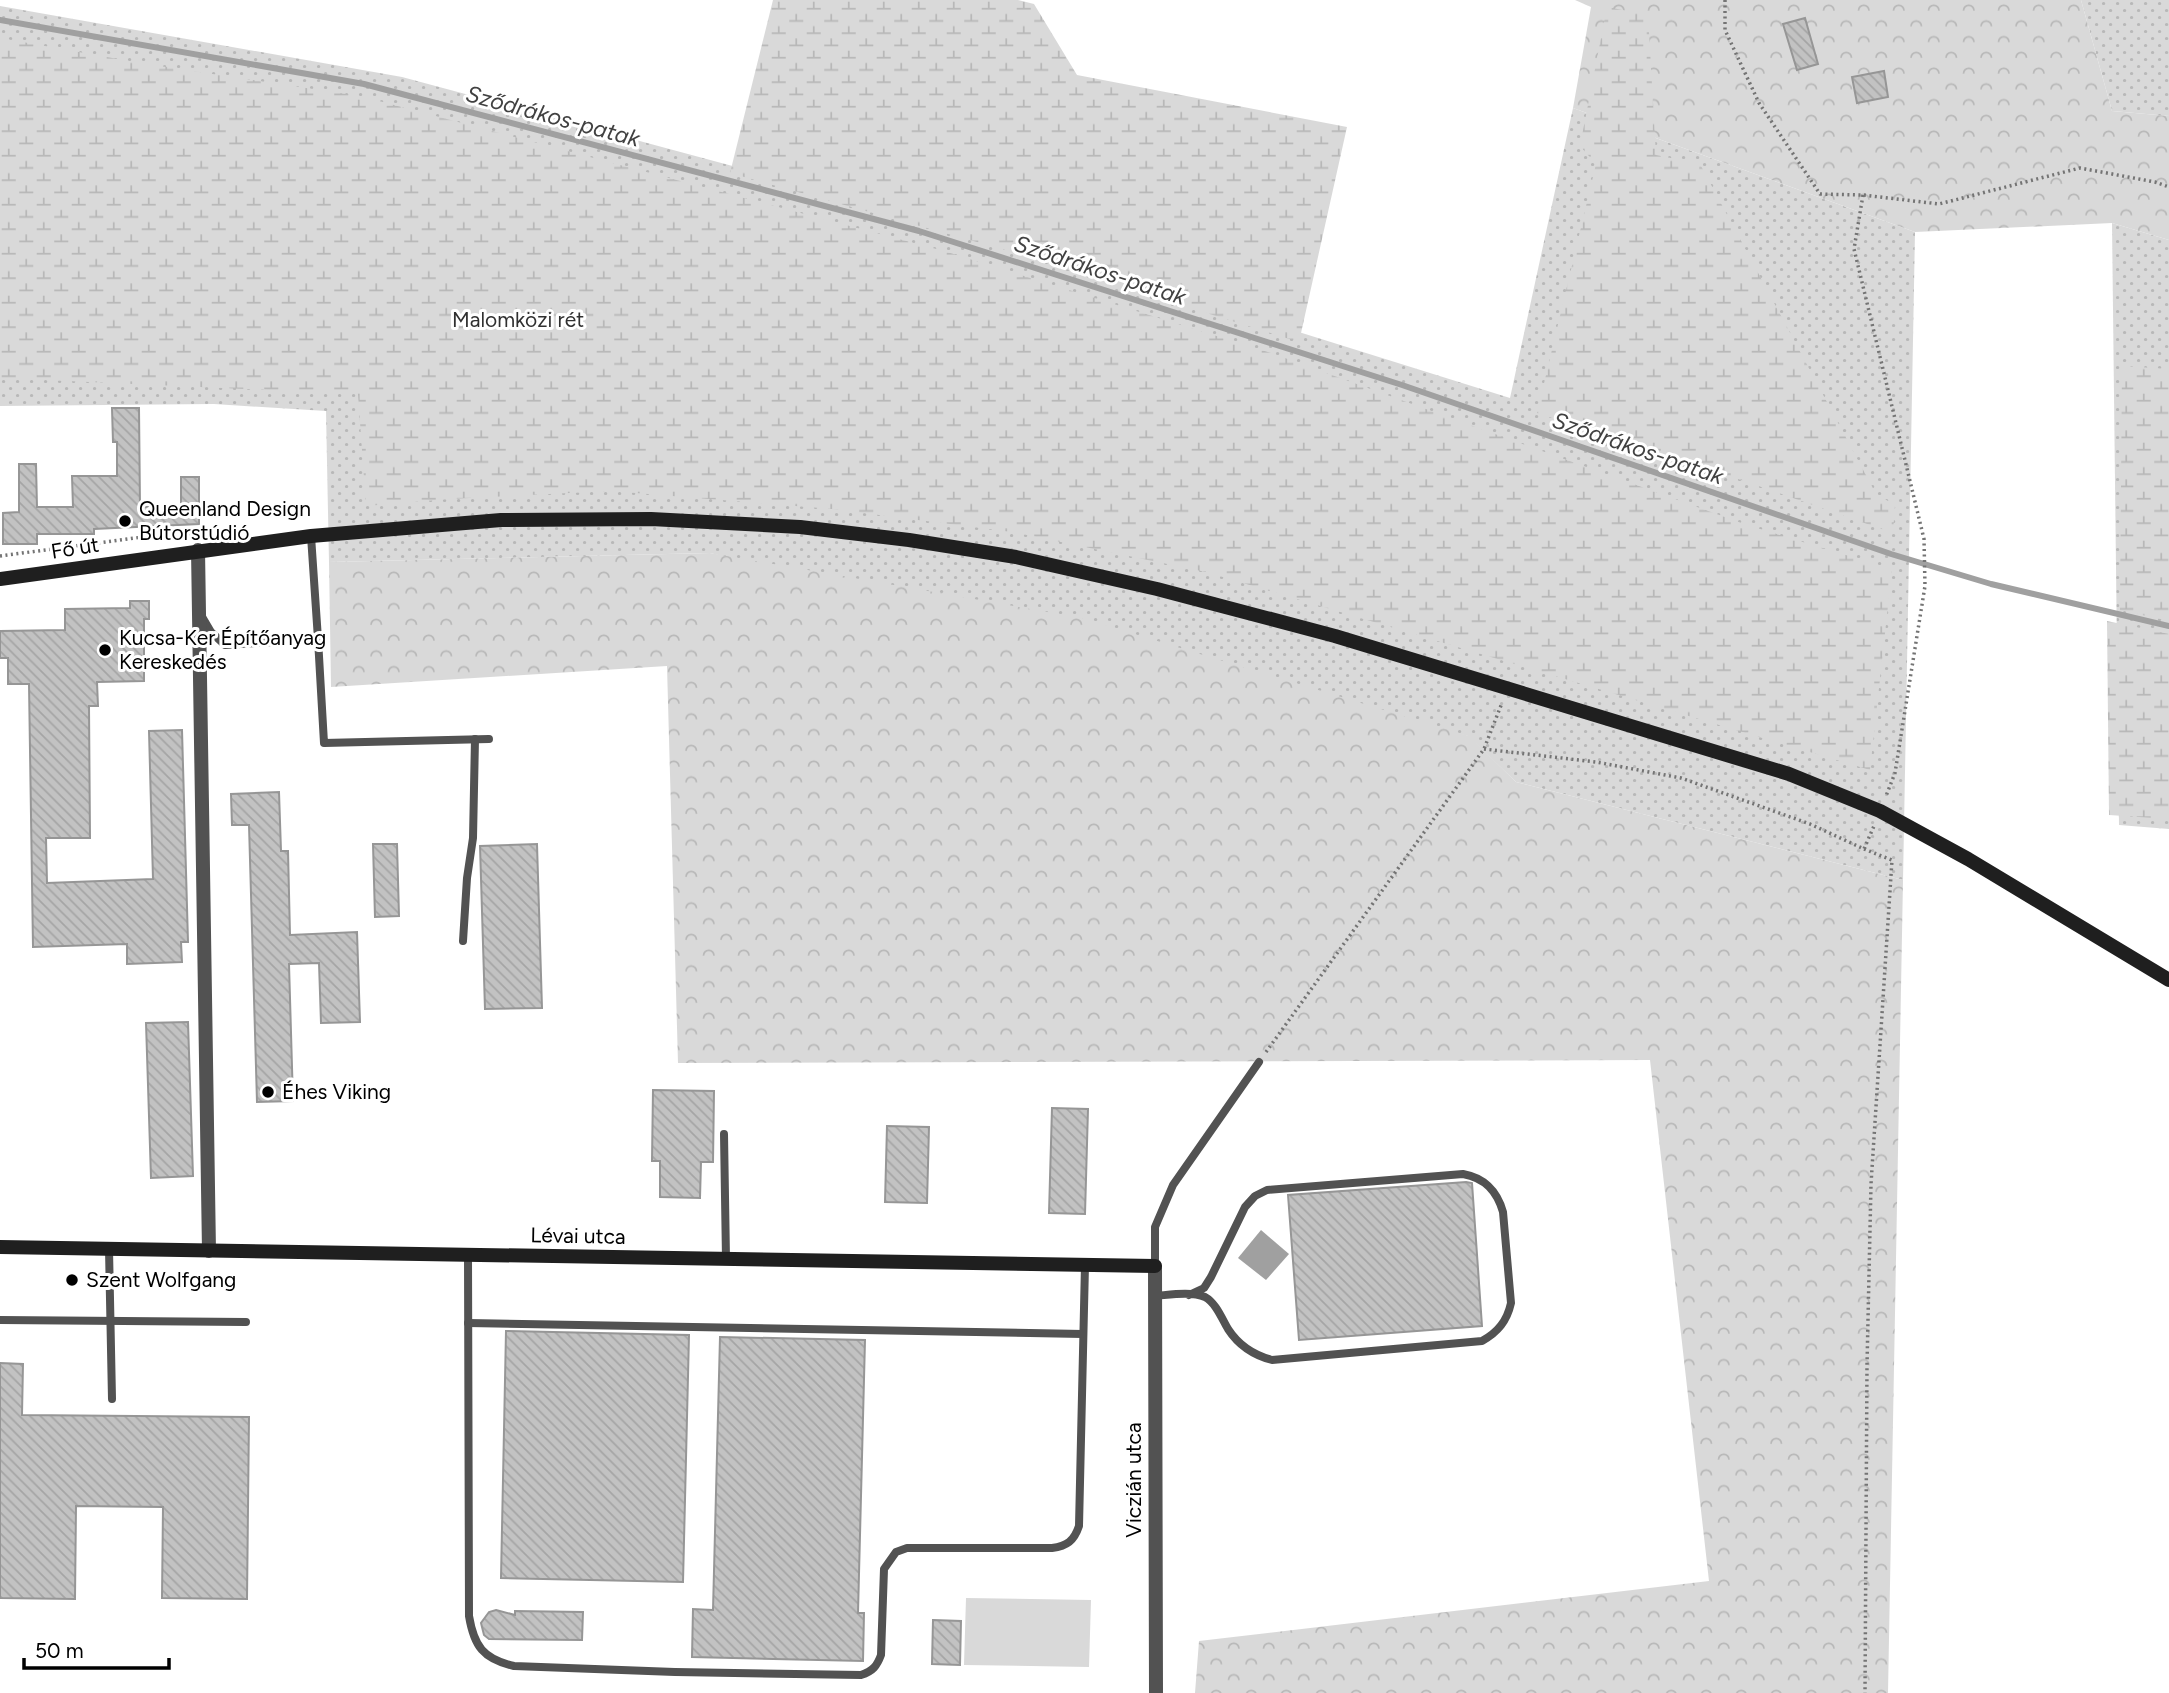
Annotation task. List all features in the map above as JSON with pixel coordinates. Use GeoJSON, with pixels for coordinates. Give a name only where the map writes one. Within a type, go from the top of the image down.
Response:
{"type":"FeatureCollection","features":[{"type":"Feature","properties":{"kind":"main road","name":"Fő út"},"geometry":{"type":"LineString","coordinates":[[0,579],[311,536],[500,520],[651,519],[800,527],[909,540],[1016,557],[1146,586],[1335,636],[1789,774],[1880,811],[1968,859],[2169,980]]}},
{"type":"Feature","properties":{"kind":"main road","name":"Lévai utca"},"geometry":{"type":"LineString","coordinates":[[0,1247],[1154,1266]]}},
{"type":"Feature","properties":{"kind":"street"},"geometry":{"type":"LineString","coordinates":[[193,551],[199,611],[209,1251]]}},
{"type":"Feature","properties":{"kind":"street","name":"Viczián utca"},"geometry":{"type":"LineString","coordinates":[[1154,1266],[1156,1693]]}},
{"type":"Feature","properties":{"kind":"lane"},"geometry":{"type":"LineString","coordinates":[[311,536],[324,743],[489,739]]}},
{"type":"Feature","properties":{"kind":"lane"},"geometry":{"type":"LineString","coordinates":[[199,611],[211,632],[225,645],[318,639]]}},
{"type":"Feature","properties":{"kind":"lane"},"geometry":{"type":"LineString","coordinates":[[463,942],[467,878],[473,838],[475,739]]}},
{"type":"Feature","properties":{"kind":"lane"},"geometry":{"type":"LineString","coordinates":[[1154,1266],[1155,1227],[1173,1185],[1259,1062]]}},
{"type":"Feature","properties":{"kind":"lane"},"geometry":{"type":"LineString","coordinates":[[724,1134],[726,1259]]}},
{"type":"Feature","properties":{"kind":"lane"},"geometry":{"type":"LineString","coordinates":[[1154,1296],[1204,1297],[1212,1303],[1242,1346],[1256,1356],[1272,1360],[1482,1341],[1501,1327],[1511,1303],[1500,1200],[1487,1183],[1475,1176],[1464,1174],[1267,1190],[1255,1196],[1245,1207],[1212,1277],[1204,1288],[1189,1295]]}},
{"type":"Feature","properties":{"kind":"lane"},"geometry":{"type":"LineString","coordinates":[[109,1249],[112,1399]]}},
{"type":"Feature","properties":{"kind":"lane"},"geometry":{"type":"LineString","coordinates":[[468,1255],[469,1616],[476,1643],[491,1658],[514,1666],[675,1672],[861,1675],[871,1672],[881,1655],[884,1569],[896,1552],[907,1548],[1052,1548],[1063,1547],[1069,1543],[1079,1526],[1085,1265]]}},
{"type":"Feature","properties":{"kind":"lane"},"geometry":{"type":"LineString","coordinates":[[0,1320],[246,1322]]}},
{"type":"Feature","properties":{"kind":"lane"},"geometry":{"type":"LineString","coordinates":[[468,1323],[1083,1334]]}},
{"type":"Feature","properties":{"kind":"path"},"geometry":{"type":"LineString","coordinates":[[1725,0],[1725,30],[1759,103],[1820,194],[1863,195],[1939,204],[2080,168],[2169,187]]}},
{"type":"Feature","properties":{"kind":"path"},"geometry":{"type":"LineString","coordinates":[[1863,195],[1854,249],[1924,539],[1926,586],[1895,773],[1864,849]]}},
{"type":"Feature","properties":{"kind":"path"},"geometry":{"type":"LineString","coordinates":[[0,556],[188,531],[193,551]]}},
{"type":"Feature","properties":{"kind":"path"},"geometry":{"type":"LineString","coordinates":[[1259,1062],[1483,749],[1508,688]]}},
{"type":"Feature","properties":{"kind":"path"},"geometry":{"type":"LineString","coordinates":[[1483,749],[1596,762],[1681,778],[1810,824],[1892,860],[1871,1184],[1865,1693]]}},
{"type":"Feature","properties":{"kind":"green space"},"geometry":{"type":"Polygon","coordinates":[[[773,0],[1018,0],[1034,4],[1077,75],[1347,127],[1299,342],[1002,249],[730,173],[773,0]]]}},
{"type":"Feature","properties":{"kind":"green space"},"geometry":{"type":"Polygon","coordinates":[[[1575,0],[2081,0],[2112,111],[2169,116],[2169,240],[2112,223],[1915,232],[1573,108],[1591,7],[1575,0]]]}},
{"type":"Feature","properties":{"kind":"green space"},"geometry":{"type":"Polygon","coordinates":[[[2081,0],[2169,0],[2169,116],[2112,111],[2081,0]]]}},
{"type":"Feature","properties":{"kind":"green space","name":"Malomközi rét"},"geometry":{"type":"Polygon","coordinates":[[[0,6],[402,77],[989,235],[1510,398],[1573,108],[1915,232],[1903,880],[1516,782],[1468,736],[710,553],[329,562],[326,411],[214,404],[0,406],[0,6]]]}},
{"type":"Feature","properties":{"kind":"green space"},"geometry":{"type":"Polygon","coordinates":[[[1607,7],[1648,15],[1656,155],[1700,164],[1876,494],[1895,505],[1893,533],[1537,413],[1596,164],[1580,146],[1607,7]]]}},
{"type":"Feature","properties":{"kind":"green space","name":"Malomközi rét"},"geometry":{"type":"Polygon","coordinates":[[[0,38],[146,64],[360,96],[944,251],[1271,353],[1747,525],[1892,569],[1870,770],[1206,572],[1012,532],[832,509],[611,491],[366,506],[358,394],[0,378],[0,38]]]}},
{"type":"Feature","properties":{"kind":"green space"},"geometry":{"type":"Polygon","coordinates":[[[2112,223],[2169,240],[2169,829],[2119,825],[2112,223]]]}},
{"type":"Feature","properties":{"kind":"green space"},"geometry":{"type":"Polygon","coordinates":[[[2122,366],[2169,369],[2169,621],[2120,610],[2122,366]]]}},
{"type":"Feature","properties":{"kind":"green space"},"geometry":{"type":"Polygon","coordinates":[[[710,553],[1082,618],[1469,736],[1516,782],[1903,880],[1888,1693],[1195,1693],[1199,1641],[1709,1581],[1650,1060],[678,1063],[667,666],[331,687],[329,562],[710,553]]]}},
{"type":"Feature","properties":{"kind":"green space"},"geometry":{"type":"Polygon","coordinates":[[[2107,621],[2169,634],[2169,819],[2109,815],[2107,621]]]}},
{"type":"Feature","properties":{"kind":"green space"},"geometry":{"type":"Polygon","coordinates":[[[966,1598],[1091,1600],[1089,1667],[964,1665],[966,1598]]]}},
{"type":"Feature","properties":{"kind":"shaded area"},"geometry":{"type":"Polygon","coordinates":[[[1261,1230],[1289,1254],[1266,1280],[1238,1258],[1261,1230]]]}},
{"type":"Feature","properties":{"kind":"building"},"geometry":{"type":"Polygon","coordinates":[[[1805,18],[1818,64],[1797,70],[1783,24],[1805,18]]]}},
{"type":"Feature","properties":{"kind":"building"},"geometry":{"type":"Polygon","coordinates":[[[1884,71],[1888,97],[1857,103],[1852,77],[1884,71]]]}},
{"type":"Feature","properties":{"kind":"building"},"geometry":{"type":"Polygon","coordinates":[[[112,408],[139,408],[140,507],[181,506],[181,477],[199,477],[199,524],[94,529],[94,534],[37,534],[37,544],[3,544],[3,513],[19,512],[19,464],[36,464],[37,507],[73,507],[72,476],[117,476],[117,442],[113,442],[112,408]]]}},
{"type":"Feature","properties":{"kind":"building"},"geometry":{"type":"Polygon","coordinates":[[[130,601],[149,601],[149,619],[144,619],[144,681],[97,682],[98,706],[89,706],[90,838],[46,838],[47,883],[153,879],[149,731],[182,730],[188,942],[181,942],[182,962],[127,964],[127,944],[33,947],[29,684],[8,684],[8,658],[0,658],[0,631],[65,630],[65,609],[130,608],[130,601]]]}},
{"type":"Feature","properties":{"kind":"building"},"geometry":{"type":"Polygon","coordinates":[[[279,792],[281,851],[288,851],[290,935],[357,932],[360,1022],[321,1023],[319,963],[289,964],[293,1101],[257,1102],[249,825],[232,825],[231,794],[279,792]]]}},
{"type":"Feature","properties":{"kind":"building"},"geometry":{"type":"Polygon","coordinates":[[[373,844],[397,844],[399,916],[375,917],[373,844]]]}},
{"type":"Feature","properties":{"kind":"building"},"geometry":{"type":"Polygon","coordinates":[[[537,844],[542,1008],[485,1009],[480,846],[537,844]]]}},
{"type":"Feature","properties":{"kind":"building"},"geometry":{"type":"Polygon","coordinates":[[[188,1022],[193,1176],[151,1178],[146,1023],[188,1022]]]}},
{"type":"Feature","properties":{"kind":"building"},"geometry":{"type":"Polygon","coordinates":[[[653,1090],[714,1091],[713,1162],[701,1162],[700,1198],[660,1197],[660,1161],[652,1161],[653,1090]]]}},
{"type":"Feature","properties":{"kind":"building"},"geometry":{"type":"Polygon","coordinates":[[[1052,1108],[1088,1109],[1085,1214],[1049,1213],[1052,1108]]]}},
{"type":"Feature","properties":{"kind":"building"},"geometry":{"type":"Polygon","coordinates":[[[887,1126],[929,1127],[927,1203],[885,1202],[887,1126]]]}},
{"type":"Feature","properties":{"kind":"building"},"geometry":{"type":"Polygon","coordinates":[[[1472,1183],[1482,1326],[1299,1340],[1288,1195],[1472,1183]]]}},
{"type":"Feature","properties":{"kind":"building"},"geometry":{"type":"Polygon","coordinates":[[[506,1331],[689,1335],[683,1582],[501,1578],[506,1331]]]}},
{"type":"Feature","properties":{"kind":"building"},"geometry":{"type":"Polygon","coordinates":[[[720,1337],[865,1340],[858,1613],[864,1613],[863,1661],[692,1657],[693,1609],[713,1610],[720,1337]]]}},
{"type":"Feature","properties":{"kind":"building"},"geometry":{"type":"Polygon","coordinates":[[[0,1363],[23,1364],[22,1415],[249,1417],[247,1599],[162,1598],[163,1507],[76,1506],[75,1599],[0,1598],[0,1363]]]}},
{"type":"Feature","properties":{"kind":"building"},"geometry":{"type":"Polygon","coordinates":[[[496,1610],[515,1615],[515,1611],[583,1612],[582,1640],[489,1639],[484,1635],[481,1623],[489,1612],[496,1610]]]}},
{"type":"Feature","properties":{"kind":"building"},"geometry":{"type":"Polygon","coordinates":[[[933,1620],[961,1621],[960,1665],[932,1664],[933,1620]]]}},
{"type":"Feature","properties":{"kind":"waterway","name":"Sződrákos-patak"},"geometry":{"type":"LineString","coordinates":[[0,20],[364,84],[919,231],[1402,385],[1891,554],[1991,584],[2169,626]]}},
{"type":"Feature","properties":{"kind":"place","name":"Queenland Design Bútorstúdió"},"geometry":{"type":"Point","coordinates":[125,521]}},
{"type":"Feature","properties":{"kind":"place","name":"Kucsa-Ker Építőanyag Kereskedés"},"geometry":{"type":"Point","coordinates":[105,650]}},
{"type":"Feature","properties":{"kind":"place","name":"Éhes Viking"},"geometry":{"type":"Point","coordinates":[268,1092]}},
{"type":"Feature","properties":{"kind":"place","name":"Szent Wolfgang"},"geometry":{"type":"Point","coordinates":[72,1280]}}]}
